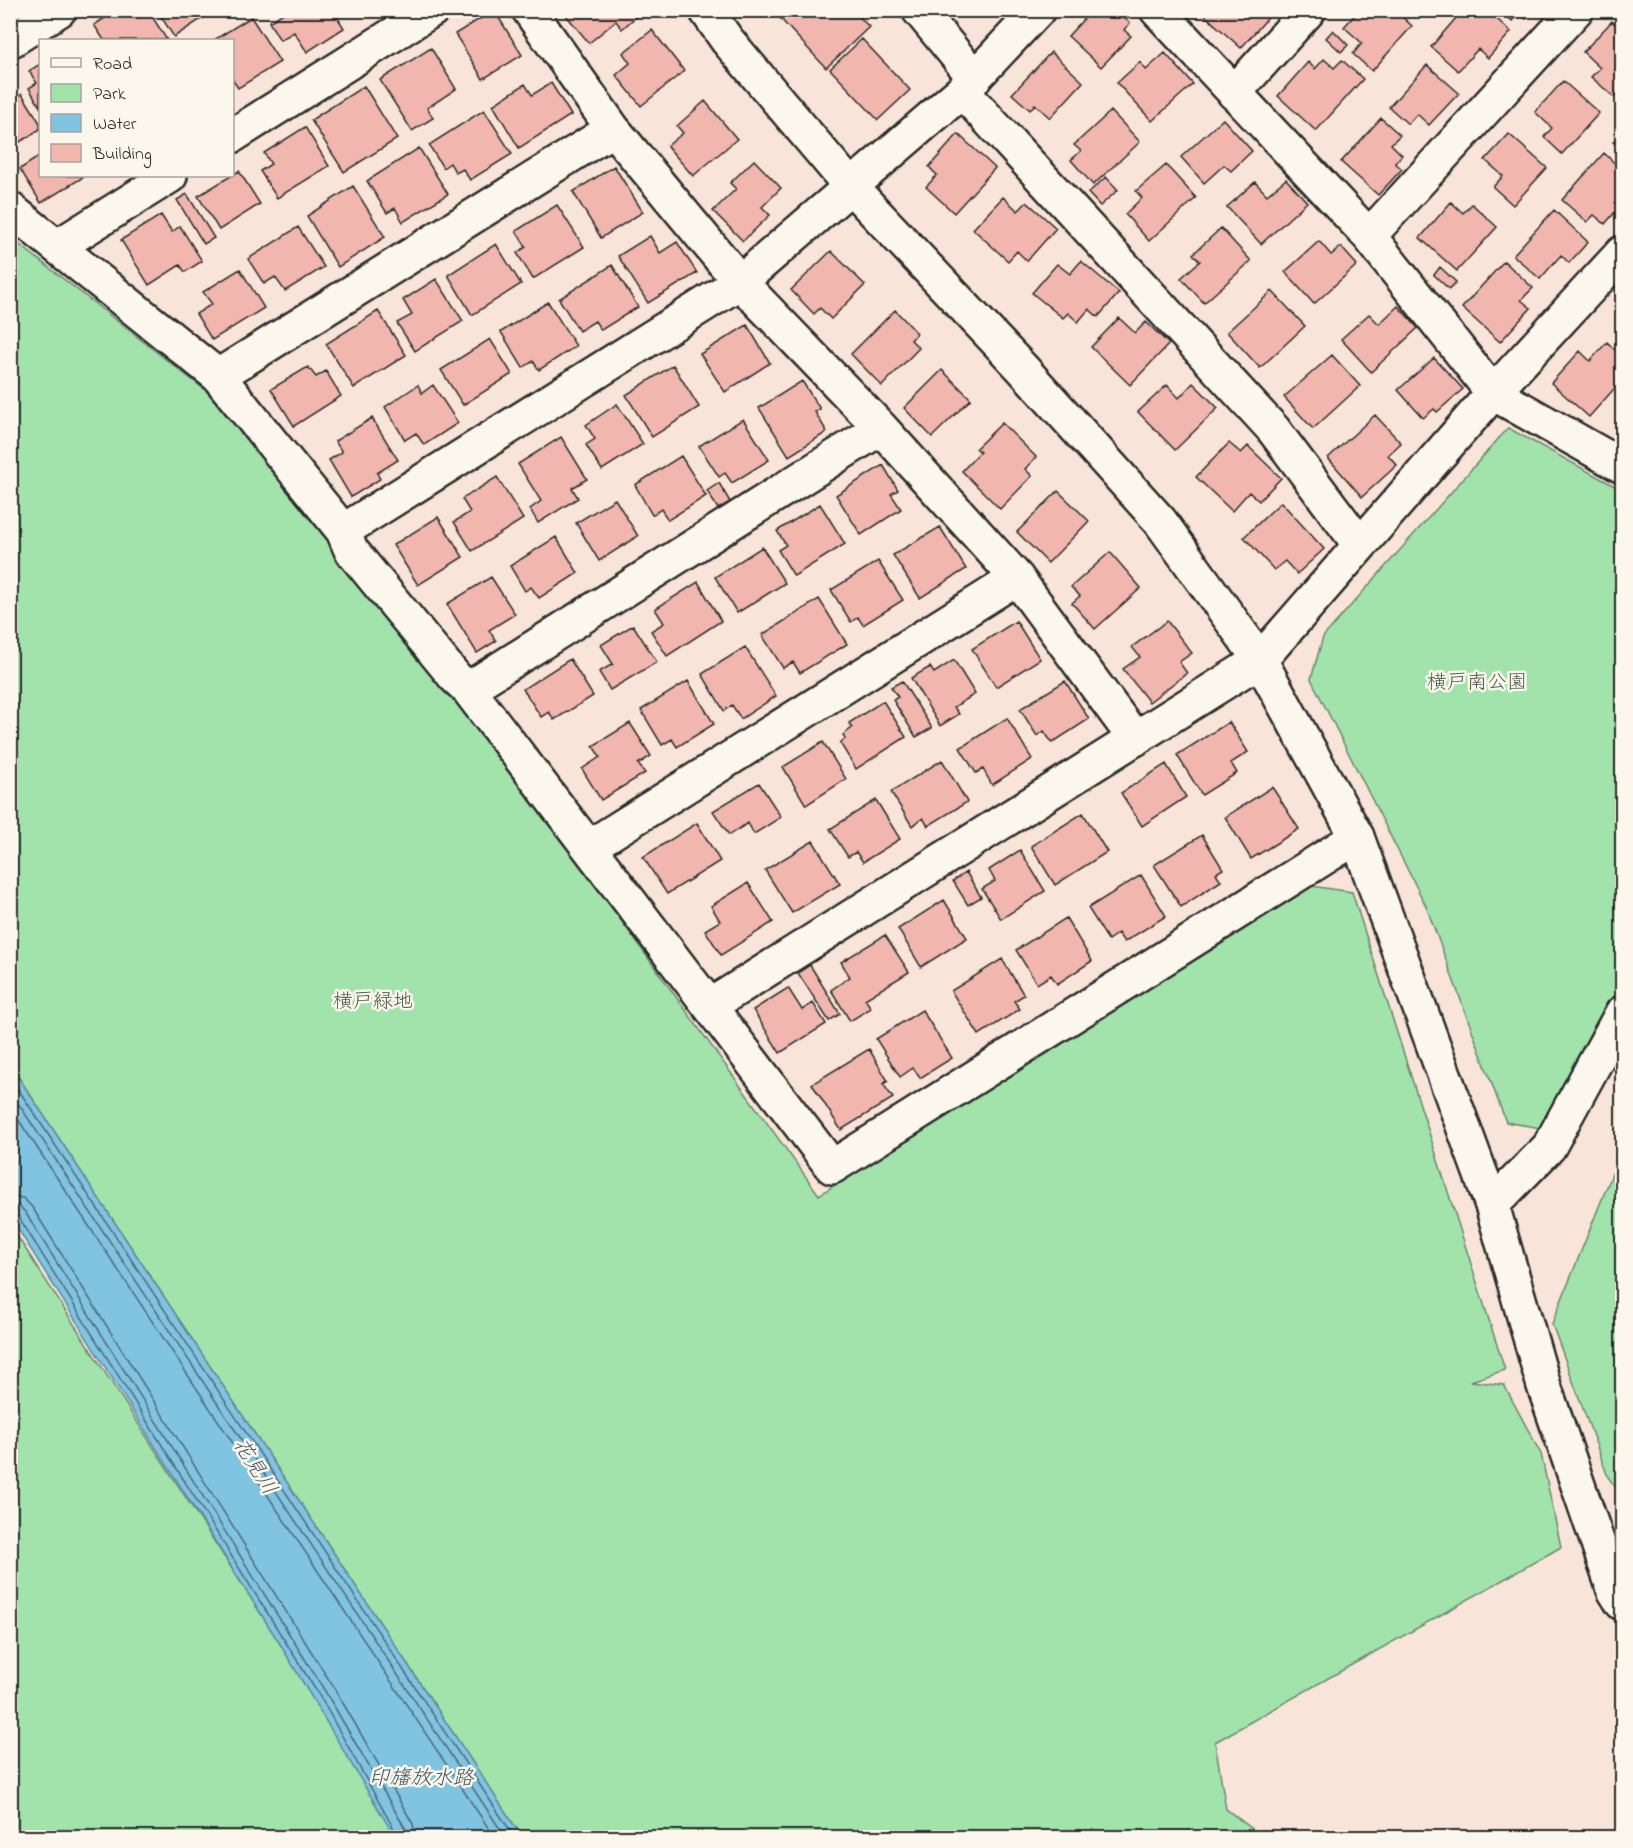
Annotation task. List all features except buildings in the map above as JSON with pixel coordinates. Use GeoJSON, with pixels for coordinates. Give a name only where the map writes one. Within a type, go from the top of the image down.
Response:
{"type":"FeatureCollection","features":[{"type":"Feature","properties":{"kind":"street"},"geometry":{"type":"LineString","coordinates":[[10,41],[58,10]]}},
{"type":"Feature","properties":{"kind":"street"},"geometry":{"type":"LineString","coordinates":[[234,135],[432,10]]}},
{"type":"Feature","properties":{"kind":"street"},"geometry":{"type":"LineString","coordinates":[[528,10],[614,129],[740,282],[881,428],[1017,578],[1135,739]]}},
{"type":"Feature","properties":{"kind":"street"},"geometry":{"type":"LineString","coordinates":[[706,10],[727,40],[852,188],[1022,368],[1160,521],[1260,660],[1357,837],[1492,1205],[1544,1386],[1614,1590],[1623,1603]]}},
{"type":"Feature","properties":{"kind":"street"},"geometry":{"type":"LineString","coordinates":[[919,10],[969,84],[1273,429],[1360,544]]}},
{"type":"Feature","properties":{"kind":"street"},"geometry":{"type":"LineString","coordinates":[[343,531],[740,282],[852,188],[969,84],[1038,10]]}},
{"type":"Feature","properties":{"kind":"street"},"geometry":{"type":"LineString","coordinates":[[1157,10],[1370,236],[1494,393],[1623,466]]}},
{"type":"Feature","properties":{"kind":"street"},"geometry":{"type":"LineString","coordinates":[[1234,93],[1309,10]]}},
{"type":"Feature","properties":{"kind":"street"},"geometry":{"type":"LineString","coordinates":[[1370,236],[1576,10]]}},
{"type":"Feature","properties":{"kind":"street"},"geometry":{"type":"LineString","coordinates":[[218,376],[614,129]]}},
{"type":"Feature","properties":{"kind":"street"},"geometry":{"type":"LineString","coordinates":[[58,246],[168,177]]}},
{"type":"Feature","properties":{"kind":"street"},"geometry":{"type":"LineString","coordinates":[[10,209],[218,376],[343,531],[351,550],[455,677],[468,689],[711,1005],[832,1167],[1357,837]]}},
{"type":"Feature","properties":{"kind":"street"},"geometry":{"type":"LineString","coordinates":[[711,1005],[1260,660],[1494,393],[1623,253]]}},
{"type":"Feature","properties":{"kind":"street"},"geometry":{"type":"LineString","coordinates":[[468,689],[881,428]]}},
{"type":"Feature","properties":{"kind":"street"},"geometry":{"type":"LineString","coordinates":[[589,846],[1017,578]]}},
{"type":"Feature","properties":{"kind":"street"},"geometry":{"type":"LineString","coordinates":[[1492,1205],[1549,1147],[1623,1013]]}},
{"type":"Feature","properties":{"kind":"green space","name":"横戸緑地"},"geometry":{"type":"Polygon","coordinates":[[[10,237],[210,394],[467,707],[819,1195],[1311,886],[1352,892],[1505,1370],[1471,1381],[1504,1385],[1541,1454],[1561,1547],[1215,1742],[1226,1809],[1263,1837],[522,1837],[11,1066],[10,237]]]}},
{"type":"Feature","properties":{"kind":"green space","name":"横戸南公園"},"geometry":{"type":"Polygon","coordinates":[[[1508,428],[1622,490],[1622,983],[1541,1128],[1506,1122],[1426,906],[1311,679],[1323,637],[1508,428]]]}},
{"type":"Feature","properties":{"kind":"green space"},"geometry":{"type":"Polygon","coordinates":[[[1622,1149],[1622,1496],[1608,1477],[1552,1324],[1622,1149]]]}},
{"type":"Feature","properties":{"kind":"green space"},"geometry":{"type":"Polygon","coordinates":[[[10,1225],[405,1837],[11,1837],[10,1225]]]}},
{"type":"Feature","properties":{"kind":"water","name":"印旛放水路"},"geometry":{"type":"Polygon","coordinates":[[[11,1066],[522,1837],[395,1837],[280,1644],[11,1218],[11,1066]]]}},
{"type":"Feature","properties":{"kind":"water label","name":"花見川"},"geometry":{"type":"Point","coordinates":[254,1467]}}]}
